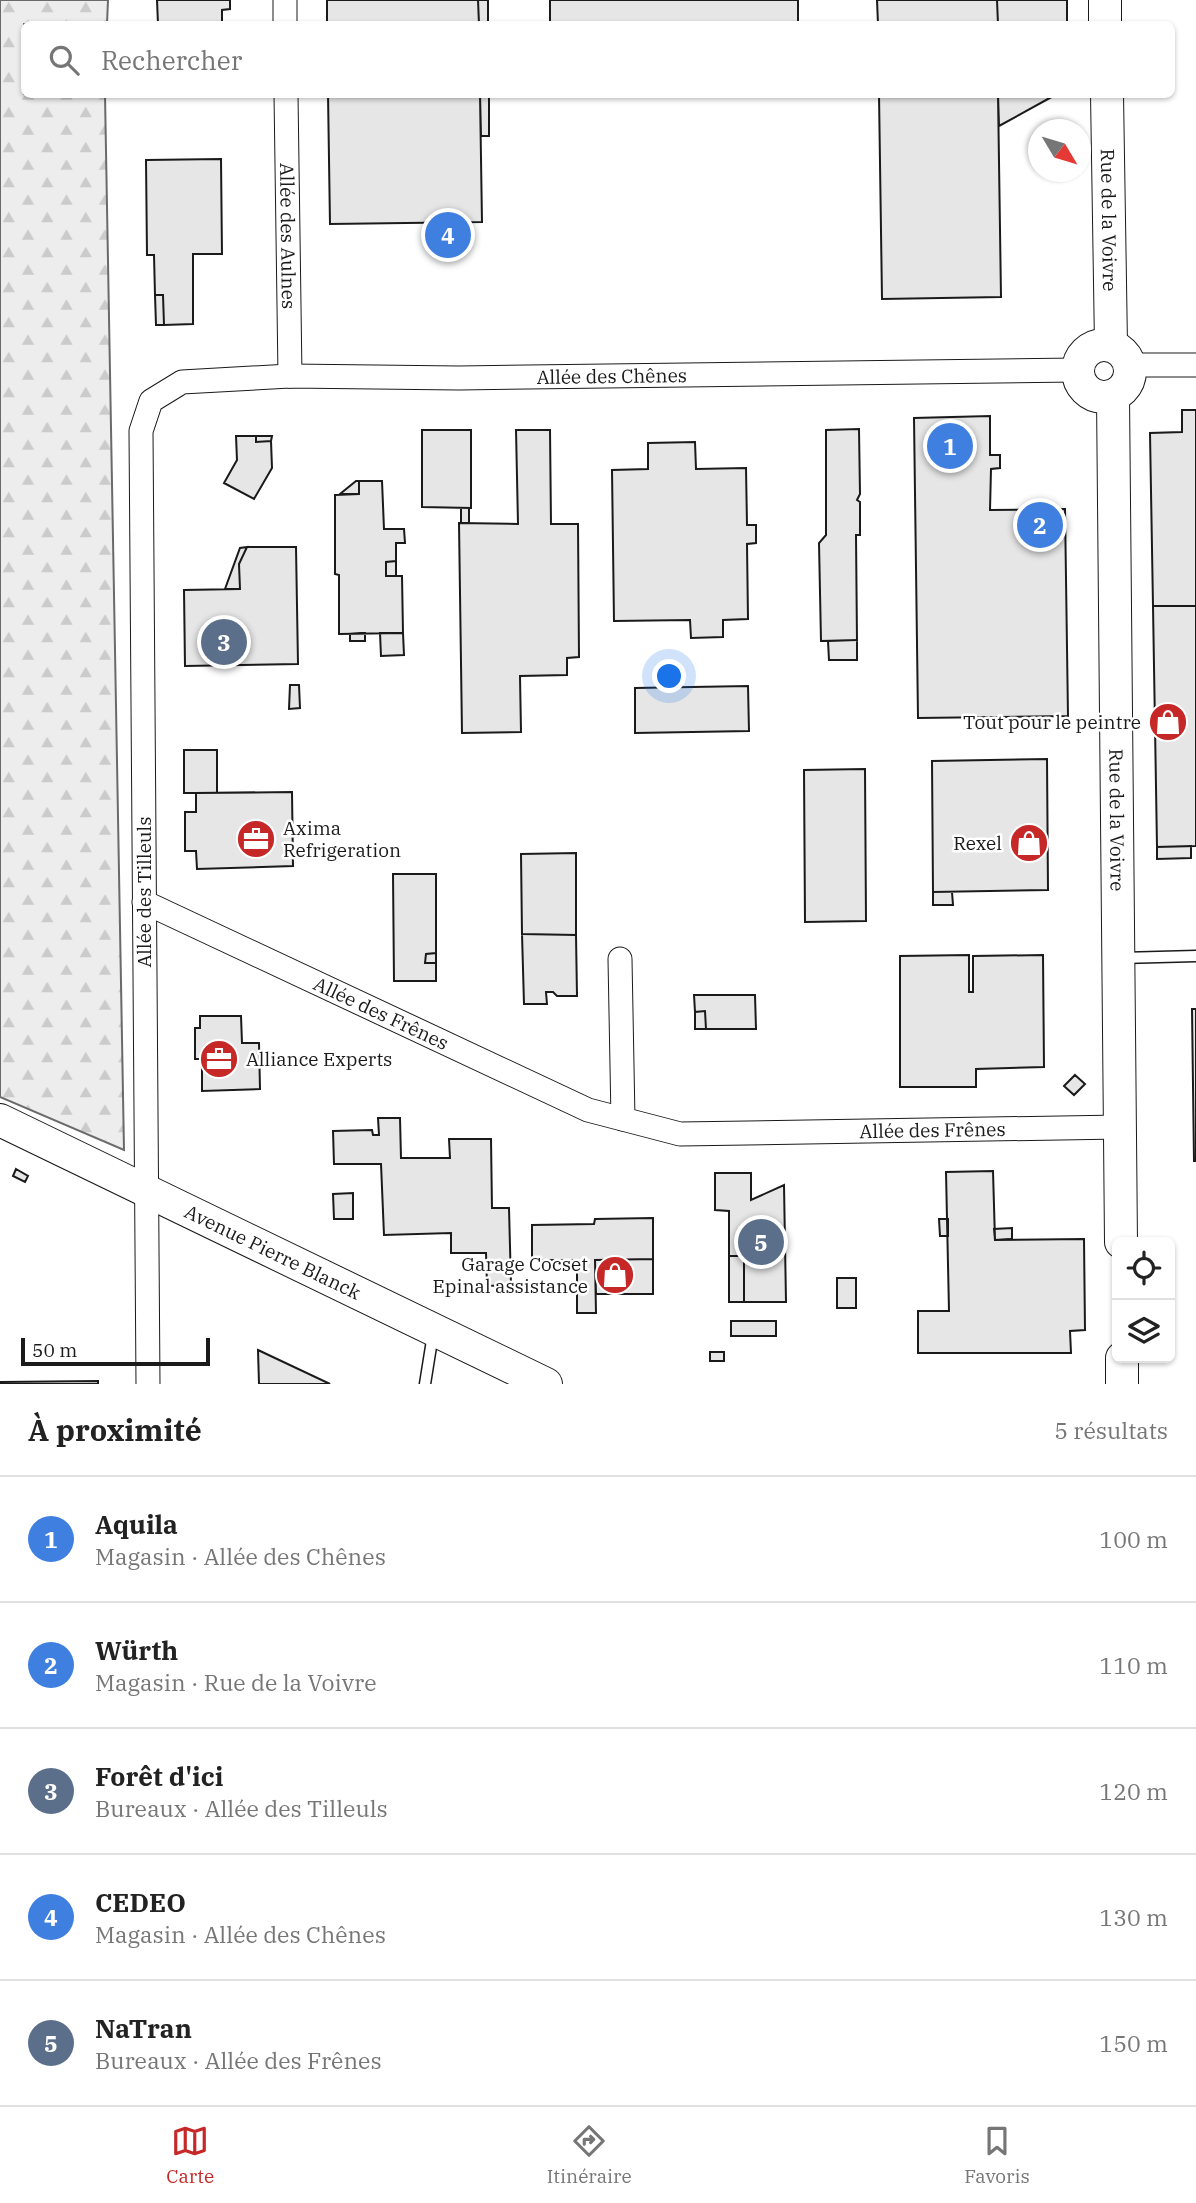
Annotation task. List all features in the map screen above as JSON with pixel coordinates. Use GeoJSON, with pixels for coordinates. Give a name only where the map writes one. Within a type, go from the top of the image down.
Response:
{"type":"FeatureCollection","features":[{"type":"Feature","properties":{"kind":"street"},"geometry":{"type":"LineString","coordinates":[[285,0],[285,21]]}},
{"type":"Feature","properties":{"kind":"street"},"geometry":{"type":"LineString","coordinates":[[1105,0],[1105,21]]}},
{"type":"Feature","properties":{"kind":"street","name":"Allée des Aulnes"},"geometry":{"type":"LineString","coordinates":[[286,98],[290,376]]}},
{"type":"Feature","properties":{"kind":"street","name":"Rue de la Voivre"},"geometry":{"type":"LineString","coordinates":[[1107,98],[1120,355]]}},
{"type":"Feature","properties":{"kind":"street"},"geometry":{"type":"LineString","coordinates":[[1120,355],[1130,373],[1125,387],[1113,396],[1104,398],[1088,393],[1078,379],[1079,362],[1088,350],[1103,345],[1120,355],[1196,365]]}},
{"type":"Feature","properties":{"kind":"street","name":"Allée des Chênes"},"geometry":{"type":"LineString","coordinates":[[151,401],[182,382],[290,376],[459,378],[1077,370]]}},
{"type":"Feature","properties":{"kind":"street","name":"Rue de la Voivre"},"geometry":{"type":"LineString","coordinates":[[1113,396],[1121,1237]]}},
{"type":"Feature","properties":{"kind":"street","name":"Allée des Tilleuls"},"geometry":{"type":"LineString","coordinates":[[148,1384],[141,431],[151,401]]}},
{"type":"Feature","properties":{"kind":"street","name":"Allée des Frênes"},"geometry":{"type":"LineString","coordinates":[[144,902],[588,1110],[680,1134],[1120,1127]]}},
{"type":"Feature","properties":{"kind":"street"},"geometry":{"type":"LineString","coordinates":[[620,960],[622,1119]]}},
{"type":"Feature","properties":{"kind":"street","name":"Avenue Pierre Blanck"},"geometry":{"type":"LineString","coordinates":[[0,1120],[434,1331],[513,1377],[546,1384]]}},
{"type":"Feature","properties":{"kind":"street"},"geometry":{"type":"LineString","coordinates":[[1122,1363],[1122,1384]]}},
{"type":"Feature","properties":{"kind":"lane"},"geometry":{"type":"LineString","coordinates":[[1118,958],[1196,956]]}},
{"type":"Feature","properties":{"kind":"lane"},"geometry":{"type":"LineString","coordinates":[[425,1384],[434,1331]]}},
{"type":"Feature","properties":{"kind":"green space"},"geometry":{"type":"Polygon","coordinates":[[[0,0],[108,0],[107,21],[21,21],[21,98],[105,98],[124,1150],[0,1097],[0,0]]]}},
{"type":"Feature","properties":{"kind":"building"},"geometry":{"type":"Polygon","coordinates":[[[157,0],[230,0],[230,9],[222,10],[222,21],[158,21],[157,0]]]}},
{"type":"Feature","properties":{"kind":"building"},"geometry":{"type":"Polygon","coordinates":[[[327,0],[478,0],[479,21],[327,21],[327,0]]]}},
{"type":"Feature","properties":{"kind":"building"},"geometry":{"type":"Polygon","coordinates":[[[478,0],[488,0],[488,21],[479,21],[478,0]]]}},
{"type":"Feature","properties":{"kind":"building"},"geometry":{"type":"Polygon","coordinates":[[[550,0],[798,0],[798,21],[550,21],[550,0]]]}},
{"type":"Feature","properties":{"kind":"building"},"geometry":{"type":"Polygon","coordinates":[[[877,0],[997,0],[998,21],[878,21],[877,0]]]}},
{"type":"Feature","properties":{"kind":"building"},"geometry":{"type":"Polygon","coordinates":[[[997,0],[1067,0],[1067,21],[998,21],[997,0]]]}},
{"type":"Feature","properties":{"kind":"building"},"geometry":{"type":"Polygon","coordinates":[[[328,98],[480,98],[482,222],[330,224],[328,98]]]}},
{"type":"Feature","properties":{"kind":"building"},"geometry":{"type":"Polygon","coordinates":[[[480,98],[489,98],[489,136],[481,136],[480,98]]]}},
{"type":"Feature","properties":{"kind":"building"},"geometry":{"type":"Polygon","coordinates":[[[879,98],[998,98],[1001,297],[882,299],[879,98]]]}},
{"type":"Feature","properties":{"kind":"building"},"geometry":{"type":"Polygon","coordinates":[[[998,98],[1050,98],[999,126],[998,98]]]}},
{"type":"Feature","properties":{"kind":"building"},"geometry":{"type":"Polygon","coordinates":[[[221,159],[222,254],[193,254],[193,324],[164,325],[163,295],[155,295],[154,255],[147,255],[146,160],[221,159]]]}},
{"type":"Feature","properties":{"kind":"building"},"geometry":{"type":"Polygon","coordinates":[[[155,295],[163,295],[164,325],[156,325],[155,295]]]}},
{"type":"Feature","properties":{"kind":"building"},"geometry":{"type":"Polygon","coordinates":[[[1182,410],[1196,410],[1196,606],[1153,606],[1150,433],[1182,432],[1182,410]]]}},
{"type":"Feature","properties":{"kind":"building"},"geometry":{"type":"Polygon","coordinates":[[[990,416],[990,455],[1000,455],[1000,468],[991,469],[990,510],[1065,509],[1068,716],[918,718],[914,418],[990,416]]]}},
{"type":"Feature","properties":{"kind":"building"},"geometry":{"type":"Polygon","coordinates":[[[859,429],[857,640],[821,641],[819,543],[826,535],[826,430],[859,429]]]}},
{"type":"Feature","properties":{"kind":"building"},"geometry":{"type":"Polygon","coordinates":[[[422,430],[471,430],[471,508],[422,507],[422,430]]]}},
{"type":"Feature","properties":{"kind":"building"},"geometry":{"type":"Polygon","coordinates":[[[516,430],[550,430],[551,524],[578,524],[579,657],[567,658],[567,675],[520,676],[521,732],[462,733],[459,523],[518,524],[516,430]]]}},
{"type":"Feature","properties":{"kind":"building"},"geometry":{"type":"Polygon","coordinates":[[[236,436],[256,436],[256,442],[271,441],[272,468],[254,499],[224,483],[237,460],[236,436]]]}},
{"type":"Feature","properties":{"kind":"building"},"geometry":{"type":"Polygon","coordinates":[[[256,436],[272,436],[271,441],[256,442],[256,436]]]}},
{"type":"Feature","properties":{"kind":"building"},"geometry":{"type":"Polygon","coordinates":[[[695,442],[696,469],[746,468],[747,525],[756,525],[756,543],[747,544],[748,619],[723,620],[723,637],[691,638],[690,620],[614,621],[612,470],[648,469],[648,443],[695,442]]]}},
{"type":"Feature","properties":{"kind":"building"},"geometry":{"type":"Polygon","coordinates":[[[359,481],[359,494],[340,494],[359,481]]]}},
{"type":"Feature","properties":{"kind":"building"},"geometry":{"type":"Polygon","coordinates":[[[359,481],[382,481],[384,529],[404,529],[405,543],[396,543],[396,561],[386,562],[386,576],[402,576],[403,633],[339,634],[339,575],[335,574],[335,495],[359,494],[359,481]]]}},
{"type":"Feature","properties":{"kind":"building"},"geometry":{"type":"Polygon","coordinates":[[[461,508],[469,508],[469,523],[461,523],[461,508]]]}},
{"type":"Feature","properties":{"kind":"building"},"geometry":{"type":"Polygon","coordinates":[[[247,547],[296,547],[298,664],[185,666],[184,590],[240,589],[239,564],[247,547]]]}},
{"type":"Feature","properties":{"kind":"building"},"geometry":{"type":"Polygon","coordinates":[[[247,547],[239,564],[240,589],[225,589],[240,548],[247,547]]]}},
{"type":"Feature","properties":{"kind":"building"},"geometry":{"type":"Polygon","coordinates":[[[396,561],[396,576],[386,576],[386,562],[396,561]]]}},
{"type":"Feature","properties":{"kind":"building"},"geometry":{"type":"Polygon","coordinates":[[[1153,606],[1196,606],[1196,846],[1157,847],[1153,606]]]}},
{"type":"Feature","properties":{"kind":"building"},"geometry":{"type":"Polygon","coordinates":[[[365,633],[365,641],[350,641],[350,634],[365,633]]]}},
{"type":"Feature","properties":{"kind":"building"},"geometry":{"type":"Polygon","coordinates":[[[380,633],[403,633],[404,655],[381,656],[380,633]]]}},
{"type":"Feature","properties":{"kind":"building"},"geometry":{"type":"Polygon","coordinates":[[[857,640],[857,660],[829,660],[828,641],[857,640]]]}},
{"type":"Feature","properties":{"kind":"building"},"geometry":{"type":"Polygon","coordinates":[[[290,685],[299,685],[300,708],[289,709],[290,685]]]}},
{"type":"Feature","properties":{"kind":"building"},"geometry":{"type":"Polygon","coordinates":[[[748,686],[749,731],[635,733],[635,688],[748,686]]]}},
{"type":"Feature","properties":{"kind":"building"},"geometry":{"type":"Polygon","coordinates":[[[184,750],[217,750],[217,793],[184,793],[184,750]]]}},
{"type":"Feature","properties":{"kind":"building"},"geometry":{"type":"Polygon","coordinates":[[[1047,759],[1048,890],[933,892],[932,761],[1047,759]]]}},
{"type":"Feature","properties":{"kind":"building"},"geometry":{"type":"Polygon","coordinates":[[[865,769],[866,921],[805,922],[804,770],[865,769]]]}},
{"type":"Feature","properties":{"kind":"building"},"geometry":{"type":"Polygon","coordinates":[[[292,792],[293,866],[197,869],[196,851],[185,851],[185,812],[196,812],[196,793],[292,792]]]}},
{"type":"Feature","properties":{"kind":"building"},"geometry":{"type":"Polygon","coordinates":[[[1191,846],[1191,858],[1157,859],[1157,847],[1191,846]]]}},
{"type":"Feature","properties":{"kind":"building"},"geometry":{"type":"Polygon","coordinates":[[[576,853],[576,935],[522,934],[521,854],[576,853]]]}},
{"type":"Feature","properties":{"kind":"building"},"geometry":{"type":"Polygon","coordinates":[[[393,874],[436,874],[436,953],[426,954],[425,963],[436,963],[436,981],[394,981],[393,874]]]}},
{"type":"Feature","properties":{"kind":"building"},"geometry":{"type":"Polygon","coordinates":[[[933,892],[952,892],[953,905],[933,905],[933,892]]]}},
{"type":"Feature","properties":{"kind":"building"},"geometry":{"type":"Polygon","coordinates":[[[522,934],[576,935],[577,996],[557,996],[553,992],[546,992],[547,1004],[524,1004],[522,934]]]}},
{"type":"Feature","properties":{"kind":"building"},"geometry":{"type":"Polygon","coordinates":[[[436,953],[436,963],[425,963],[426,954],[436,953]]]}},
{"type":"Feature","properties":{"kind":"building"},"geometry":{"type":"Polygon","coordinates":[[[969,955],[969,992],[973,992],[973,956],[1043,955],[1044,1067],[976,1069],[976,1087],[900,1087],[900,956],[969,955]]]}},
{"type":"Feature","properties":{"kind":"building"},"geometry":{"type":"Polygon","coordinates":[[[694,995],[755,995],[756,1029],[706,1029],[705,1011],[695,1012],[694,995]]]}},
{"type":"Feature","properties":{"kind":"building"},"geometry":{"type":"Polygon","coordinates":[[[1192,1009],[1196,1009],[1196,1161],[1194,1161],[1192,1009]]]}},
{"type":"Feature","properties":{"kind":"building"},"geometry":{"type":"Polygon","coordinates":[[[705,1011],[706,1029],[695,1029],[695,1012],[705,1011]]]}},
{"type":"Feature","properties":{"kind":"building"},"geometry":{"type":"Polygon","coordinates":[[[200,1016],[241,1016],[242,1043],[259,1043],[260,1089],[202,1091],[202,1059],[195,1059],[195,1028],[200,1028],[200,1016]]]}},
{"type":"Feature","properties":{"kind":"building"},"geometry":{"type":"Polygon","coordinates":[[[1075,1075],[1085,1084],[1074,1095],[1064,1086],[1075,1075]]]}},
{"type":"Feature","properties":{"kind":"building"},"geometry":{"type":"Polygon","coordinates":[[[378,1118],[400,1118],[401,1158],[450,1158],[449,1139],[491,1139],[492,1208],[509,1208],[511,1285],[487,1286],[486,1253],[451,1253],[451,1233],[384,1235],[381,1164],[334,1164],[333,1131],[372,1130],[373,1135],[379,1135],[378,1118]]]}},
{"type":"Feature","properties":{"kind":"building"},"geometry":{"type":"Polygon","coordinates":[[[16,1169],[28,1176],[25,1182],[13,1176],[16,1169]]]}},
{"type":"Feature","properties":{"kind":"building"},"geometry":{"type":"Polygon","coordinates":[[[993,1171],[995,1240],[1084,1239],[1085,1330],[1070,1331],[1071,1353],[918,1353],[918,1311],[949,1311],[946,1172],[993,1171]]]}},
{"type":"Feature","properties":{"kind":"building"},"geometry":{"type":"Polygon","coordinates":[[[715,1173],[751,1173],[751,1200],[784,1185],[786,1302],[744,1302],[744,1256],[729,1256],[729,1211],[715,1210],[715,1173]]]}},
{"type":"Feature","properties":{"kind":"building"},"geometry":{"type":"Polygon","coordinates":[[[353,1193],[353,1219],[334,1219],[333,1194],[353,1193]]]}},
{"type":"Feature","properties":{"kind":"building"},"geometry":{"type":"Polygon","coordinates":[[[653,1218],[653,1259],[595,1260],[596,1313],[577,1313],[577,1260],[532,1260],[532,1225],[594,1224],[595,1219],[653,1218]]]}},
{"type":"Feature","properties":{"kind":"building"},"geometry":{"type":"Polygon","coordinates":[[[939,1219],[948,1219],[948,1236],[940,1236],[939,1219]]]}},
{"type":"Feature","properties":{"kind":"building"},"geometry":{"type":"Polygon","coordinates":[[[1012,1228],[1012,1239],[995,1240],[994,1229],[1012,1228]]]}},
{"type":"Feature","properties":{"kind":"building"},"geometry":{"type":"Polygon","coordinates":[[[729,1256],[744,1256],[744,1302],[729,1302],[729,1256]]]}},
{"type":"Feature","properties":{"kind":"building"},"geometry":{"type":"Polygon","coordinates":[[[653,1259],[653,1294],[596,1294],[595,1260],[653,1259]]]}},
{"type":"Feature","properties":{"kind":"building"},"geometry":{"type":"Polygon","coordinates":[[[837,1278],[856,1278],[856,1308],[837,1308],[837,1278]]]}},
{"type":"Feature","properties":{"kind":"building"},"geometry":{"type":"Polygon","coordinates":[[[731,1321],[776,1321],[776,1336],[731,1336],[731,1321]]]}},
{"type":"Feature","properties":{"kind":"building"},"geometry":{"type":"Polygon","coordinates":[[[258,1350],[330,1384],[259,1384],[258,1350]]]}},
{"type":"Feature","properties":{"kind":"building"},"geometry":{"type":"Polygon","coordinates":[[[710,1352],[724,1352],[724,1361],[710,1361],[710,1352]]]}},
{"type":"Feature","properties":{"kind":"building"},"geometry":{"type":"Polygon","coordinates":[[[98,1381],[98,1384],[0,1384],[0,1382],[98,1381]]]}},
{"type":"Feature","properties":{"kind":"place","name":"CEDEO"},"geometry":{"type":"Point","coordinates":[448,235]}},
{"type":"Feature","properties":{"kind":"place","name":"Aquila"},"geometry":{"type":"Point","coordinates":[950,446]}},
{"type":"Feature","properties":{"kind":"place","name":"Würth"},"geometry":{"type":"Point","coordinates":[1040,525]}},
{"type":"Feature","properties":{"kind":"place","name":"Forêt d'ici"},"geometry":{"type":"Point","coordinates":[224,642]}},
{"type":"Feature","properties":{"kind":"place","name":"Tout pour le peintre"},"geometry":{"type":"Point","coordinates":[1168,722]}},
{"type":"Feature","properties":{"kind":"place","name":"Axima Refrigeration"},"geometry":{"type":"Point","coordinates":[256,839]}},
{"type":"Feature","properties":{"kind":"place","name":"Rexel"},"geometry":{"type":"Point","coordinates":[1029,843]}},
{"type":"Feature","properties":{"kind":"place","name":"Alliance Experts"},"geometry":{"type":"Point","coordinates":[219,1059]}},
{"type":"Feature","properties":{"kind":"place","name":"NaTran"},"geometry":{"type":"Point","coordinates":[761,1242]}},
{"type":"Feature","properties":{"kind":"place","name":"Garage Cocset Epinal assistance"},"geometry":{"type":"Point","coordinates":[615,1275]}}]}
